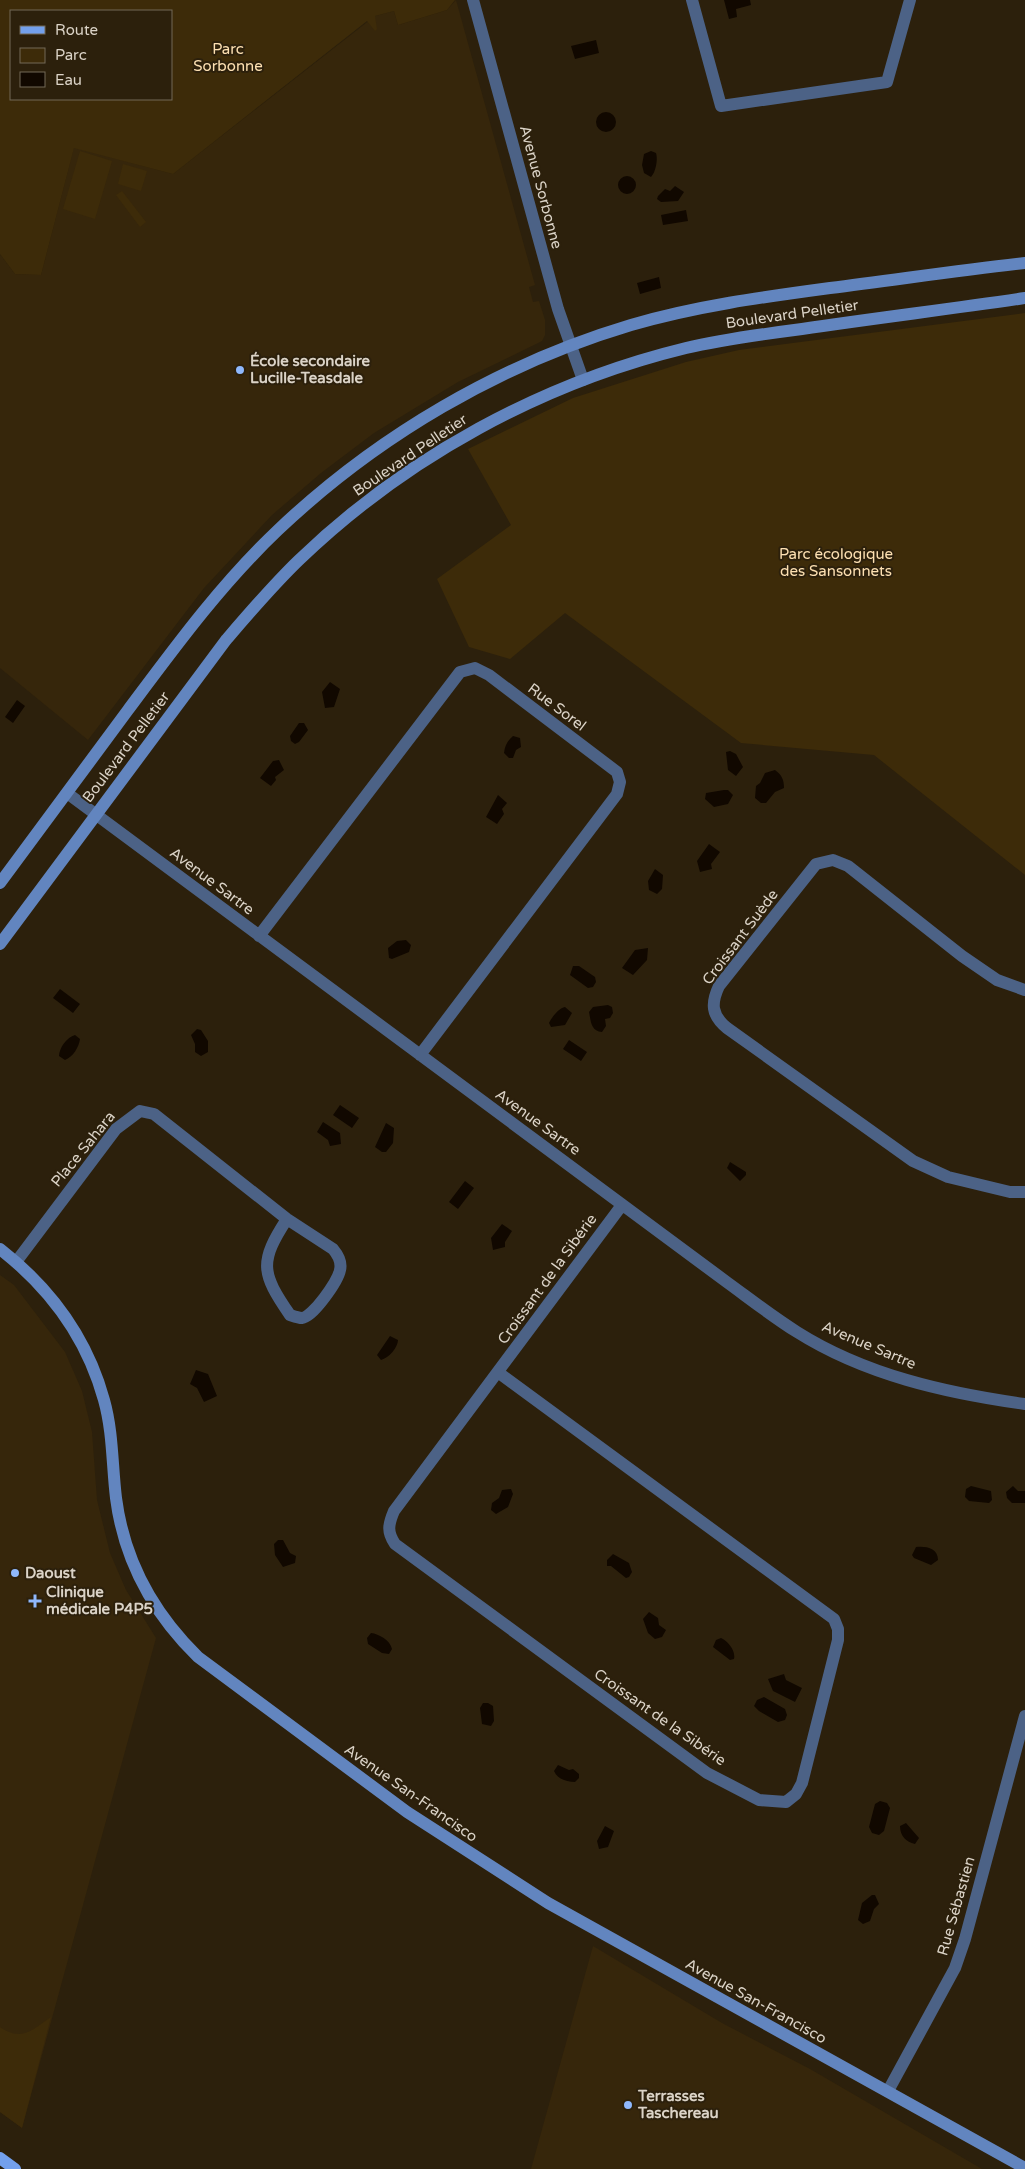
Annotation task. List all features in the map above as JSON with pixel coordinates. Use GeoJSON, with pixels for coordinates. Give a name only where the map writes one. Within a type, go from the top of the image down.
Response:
{"type":"FeatureCollection","features":[{"type":"Feature","properties":{"kind":"main road"},"geometry":{"type":"LineString","coordinates":[[0,2158],[15,2169]]}},
{"type":"Feature","properties":{"kind":"street","name":"Avenue Sorbonne"},"geometry":{"type":"LineString","coordinates":[[473,0],[538,240],[570,345],[583,380]]}},
{"type":"Feature","properties":{"kind":"street"},"geometry":{"type":"LineString","coordinates":[[692,0],[721,106],[887,82],[910,0]]}},
{"type":"Feature","properties":{"kind":"street","name":"Boulevard Pelletier"},"geometry":{"type":"LineString","coordinates":[[0,883],[181,640],[230,581],[279,530],[348,471],[398,435],[501,376],[570,345],[632,324],[707,307],[1025,263]]}},
{"type":"Feature","properties":{"kind":"street","name":"Boulevard Pelletier"},"geometry":{"type":"LineString","coordinates":[[0,944],[226,640],[279,580],[329,533],[373,496],[446,447],[498,418],[583,380],[656,356],[713,342],[1025,298]]}},
{"type":"Feature","properties":{"kind":"street","name":"Rue Sorel"},"geometry":{"type":"LineString","coordinates":[[258,936],[460,672],[475,668],[489,675],[617,772],[620,782],[617,794],[420,1056]]}},
{"type":"Feature","properties":{"kind":"street","name":"Avenue Sartre"},"geometry":{"type":"LineString","coordinates":[[67,793],[622,1205],[798,1332],[840,1354],[919,1384],[957,1393],[1025,1404]]}},
{"type":"Feature","properties":{"kind":"street","name":"Croissant Suède"},"geometry":{"type":"LineString","coordinates":[[1025,990],[998,980],[969,961],[848,866],[833,860],[816,864],[719,986],[713,1003],[714,1014],[726,1028],[912,1161],[948,1177],[1010,1192],[1025,1192]]}},
{"type":"Feature","properties":{"kind":"street","name":"Place Sahara"},"geometry":{"type":"LineString","coordinates":[[16,1262],[116,1129],[140,1111],[154,1114],[287,1219],[333,1249],[340,1262],[337,1278],[312,1313],[302,1318],[290,1315],[272,1286],[266,1269],[267,1254],[287,1219]]}},
{"type":"Feature","properties":{"kind":"street","name":"Croissant de la Sibérie"},"geometry":{"type":"LineString","coordinates":[[499,1373],[834,1619],[838,1629],[838,1640],[802,1782],[796,1794],[786,1802],[759,1800],[707,1773],[395,1544],[389,1534],[389,1523],[394,1511],[499,1373],[622,1205]]}},
{"type":"Feature","properties":{"kind":"street","name":"Avenue San-Francisco"},"geometry":{"type":"LineString","coordinates":[[0,1249],[16,1262],[61,1310],[87,1353],[108,1414],[113,1446],[116,1497],[127,1546],[140,1580],[153,1604],[174,1633],[198,1657],[348,1770],[487,1865],[614,1941],[1025,2168]]}},
{"type":"Feature","properties":{"kind":"street","name":"Rue Sébastien"},"geometry":{"type":"LineString","coordinates":[[888,2092],[955,1968],[966,1939],[1025,1716]]}},
{"type":"Feature","properties":{"kind":"shaded area","name":"École secondaire Lucille-Teasdale"},"geometry":{"type":"Polygon","coordinates":[[[456,0],[535,285],[529,287],[533,302],[539,301],[545,320],[545,335],[542,341],[458,382],[374,433],[321,473],[272,515],[204,588],[88,740],[0,668],[0,254],[15,274],[41,275],[74,147],[173,174],[375,16],[394,11],[398,25],[447,10],[456,0]]]}},
{"type":"Feature","properties":{"kind":"shaded area"},"geometry":{"type":"Polygon","coordinates":[[[0,1275],[14,1285],[65,1352],[82,1391],[92,1432],[97,1500],[110,1553],[126,1590],[156,1638],[22,2128],[0,2112],[0,1275]]]}},
{"type":"Feature","properties":{"kind":"shaded area"},"geometry":{"type":"Polygon","coordinates":[[[593,1946],[722,2023],[810,2069],[982,2169],[531,2169],[593,1946]]]}},
{"type":"Feature","properties":{"kind":"green space","name":"Parc Sorbonne"},"geometry":{"type":"Polygon","coordinates":[[[0,0],[455,0],[447,10],[398,25],[394,11],[375,16],[377,29],[375,31],[367,21],[173,174],[74,148],[41,275],[15,274],[0,254],[0,0]]]}},
{"type":"Feature","properties":{"kind":"green space"},"geometry":{"type":"Polygon","coordinates":[[[80,151],[112,161],[95,219],[63,209],[80,151]]]}},
{"type":"Feature","properties":{"kind":"green space"},"geometry":{"type":"Polygon","coordinates":[[[123,164],[147,171],[141,191],[118,184],[123,164]]]}},
{"type":"Feature","properties":{"kind":"green space"},"geometry":{"type":"Polygon","coordinates":[[[122,191],[146,222],[140,227],[116,195],[122,191]]]}},
{"type":"Feature","properties":{"kind":"green space","name":"Parc écologique des Sansonnets"},"geometry":{"type":"Polygon","coordinates":[[[1025,313],[1025,875],[874,755],[741,743],[565,613],[510,659],[469,647],[437,579],[511,525],[468,449],[573,398],[686,362],[739,350],[1025,313]]]}},
{"type":"Feature","properties":{"kind":"green space"},"geometry":{"type":"Polygon","coordinates":[[[51,2017],[22,2128],[0,2112],[0,2027],[15,2034],[21,2034],[32,2030],[51,2017]]]}},
{"type":"Feature","properties":{"kind":"water"},"geometry":{"type":"Polygon","coordinates":[[[724,0],[750,0],[751,5],[736,9],[737,17],[729,19],[724,0]]]}},
{"type":"Feature","properties":{"kind":"water"},"geometry":{"type":"Polygon","coordinates":[[[596,40],[599,53],[575,59],[571,46],[596,40]]]}},
{"type":"Feature","properties":{"kind":"water"},"geometry":{"type":"Polygon","coordinates":[[[606,112],[613,115],[616,122],[613,129],[606,132],[599,129],[596,122],[599,115],[606,112]]]}},
{"type":"Feature","properties":{"kind":"water"},"geometry":{"type":"Polygon","coordinates":[[[651,151],[656,153],[657,159],[651,177],[644,173],[642,165],[644,154],[651,151]]]}},
{"type":"Feature","properties":{"kind":"water"},"geometry":{"type":"Polygon","coordinates":[[[627,176],[635,181],[636,185],[631,193],[627,194],[619,189],[618,185],[623,177],[627,176]]]}},
{"type":"Feature","properties":{"kind":"water"},"geometry":{"type":"Polygon","coordinates":[[[675,186],[684,192],[678,201],[661,202],[657,199],[665,189],[670,191],[675,186]]]}},
{"type":"Feature","properties":{"kind":"water"},"geometry":{"type":"Polygon","coordinates":[[[686,210],[688,221],[663,225],[661,215],[686,210]]]}},
{"type":"Feature","properties":{"kind":"water"},"geometry":{"type":"Polygon","coordinates":[[[659,277],[661,288],[640,294],[637,283],[659,277]]]}},
{"type":"Feature","properties":{"kind":"water"},"geometry":{"type":"Polygon","coordinates":[[[330,682],[340,689],[334,707],[325,708],[322,692],[330,682]]]}},
{"type":"Feature","properties":{"kind":"water"},"geometry":{"type":"Polygon","coordinates":[[[17,700],[25,706],[13,723],[5,717],[17,700]]]}},
{"type":"Feature","properties":{"kind":"water"},"geometry":{"type":"Polygon","coordinates":[[[299,723],[304,723],[308,730],[299,742],[295,744],[291,741],[290,736],[299,723]]]}},
{"type":"Feature","properties":{"kind":"water"},"geometry":{"type":"Polygon","coordinates":[[[513,736],[520,738],[521,747],[516,750],[513,758],[509,758],[504,753],[504,750],[513,736]]]}},
{"type":"Feature","properties":{"kind":"water"},"geometry":{"type":"Polygon","coordinates":[[[730,751],[736,754],[743,767],[736,776],[728,770],[726,752],[730,751]]]}},
{"type":"Feature","properties":{"kind":"water"},"geometry":{"type":"Polygon","coordinates":[[[279,760],[284,770],[275,777],[276,780],[271,786],[260,778],[273,761],[279,760]]]}},
{"type":"Feature","properties":{"kind":"water"},"geometry":{"type":"Polygon","coordinates":[[[775,770],[782,778],[784,788],[775,792],[766,803],[761,803],[755,798],[756,786],[760,783],[765,773],[775,770]]]}},
{"type":"Feature","properties":{"kind":"water"},"geometry":{"type":"Polygon","coordinates":[[[728,790],[733,795],[728,804],[714,807],[705,799],[706,793],[728,790]]]}},
{"type":"Feature","properties":{"kind":"water"},"geometry":{"type":"Polygon","coordinates":[[[498,795],[507,803],[502,809],[504,814],[497,824],[486,817],[498,795]]]}},
{"type":"Feature","properties":{"kind":"water"},"geometry":{"type":"Polygon","coordinates":[[[709,844],[720,852],[711,864],[712,869],[700,872],[697,861],[709,844]]]}},
{"type":"Feature","properties":{"kind":"water"},"geometry":{"type":"Polygon","coordinates":[[[655,869],[663,875],[662,889],[657,894],[649,890],[648,881],[655,869]]]}},
{"type":"Feature","properties":{"kind":"water"},"geometry":{"type":"Polygon","coordinates":[[[406,940],[411,945],[409,952],[392,959],[389,958],[388,948],[397,941],[406,940]]]}},
{"type":"Feature","properties":{"kind":"water"},"geometry":{"type":"Polygon","coordinates":[[[648,948],[647,960],[633,975],[622,968],[635,950],[648,948]]]}},
{"type":"Feature","properties":{"kind":"water"},"geometry":{"type":"Polygon","coordinates":[[[573,966],[579,966],[595,977],[596,982],[593,987],[588,988],[570,975],[573,966]]]}},
{"type":"Feature","properties":{"kind":"water"},"geometry":{"type":"Polygon","coordinates":[[[60,989],[80,1004],[73,1013],[53,998],[60,989]]]}},
{"type":"Feature","properties":{"kind":"water"},"geometry":{"type":"Polygon","coordinates":[[[608,1005],[612,1007],[613,1013],[610,1018],[605,1019],[606,1026],[602,1032],[598,1031],[592,1025],[589,1012],[593,1007],[608,1005]]]}},
{"type":"Feature","properties":{"kind":"water"},"geometry":{"type":"Polygon","coordinates":[[[565,1007],[572,1013],[565,1025],[551,1027],[549,1023],[552,1018],[565,1007]]]}},
{"type":"Feature","properties":{"kind":"water"},"geometry":{"type":"Polygon","coordinates":[[[197,1029],[201,1030],[208,1041],[208,1052],[201,1056],[195,1052],[195,1044],[191,1035],[197,1029]]]}},
{"type":"Feature","properties":{"kind":"water"},"geometry":{"type":"Polygon","coordinates":[[[75,1035],[80,1039],[78,1045],[73,1054],[65,1060],[59,1056],[60,1050],[66,1040],[75,1035]]]}},
{"type":"Feature","properties":{"kind":"water"},"geometry":{"type":"Polygon","coordinates":[[[569,1040],[587,1052],[581,1061],[563,1049],[569,1040]]]}},
{"type":"Feature","properties":{"kind":"water"},"geometry":{"type":"Polygon","coordinates":[[[340,1105],[359,1118],[352,1128],[333,1115],[340,1105]]]}},
{"type":"Feature","properties":{"kind":"water"},"geometry":{"type":"Polygon","coordinates":[[[323,1122],[340,1133],[341,1144],[330,1146],[328,1140],[317,1132],[323,1122]]]}},
{"type":"Feature","properties":{"kind":"water"},"geometry":{"type":"Polygon","coordinates":[[[386,1123],[394,1128],[393,1143],[386,1152],[382,1152],[375,1147],[386,1123]]]}},
{"type":"Feature","properties":{"kind":"water"},"geometry":{"type":"Polygon","coordinates":[[[730,1162],[746,1172],[746,1175],[740,1181],[727,1168],[730,1162]]]}},
{"type":"Feature","properties":{"kind":"water"},"geometry":{"type":"Polygon","coordinates":[[[465,1181],[474,1188],[458,1209],[449,1202],[465,1181]]]}},
{"type":"Feature","properties":{"kind":"water"},"geometry":{"type":"Polygon","coordinates":[[[502,1224],[512,1231],[505,1242],[505,1247],[493,1250],[491,1238],[502,1224]]]}},
{"type":"Feature","properties":{"kind":"water"},"geometry":{"type":"Polygon","coordinates":[[[390,1336],[398,1340],[398,1343],[390,1355],[381,1360],[377,1355],[390,1336]]]}},
{"type":"Feature","properties":{"kind":"water"},"geometry":{"type":"Polygon","coordinates":[[[196,1370],[208,1374],[217,1396],[204,1402],[197,1388],[190,1384],[196,1370]]]}},
{"type":"Feature","properties":{"kind":"water"},"geometry":{"type":"Polygon","coordinates":[[[971,1486],[991,1491],[992,1500],[989,1503],[969,1501],[965,1497],[966,1489],[971,1486]]]}},
{"type":"Feature","properties":{"kind":"water"},"geometry":{"type":"Polygon","coordinates":[[[1013,1486],[1018,1491],[1025,1491],[1025,1503],[1012,1503],[1007,1498],[1006,1492],[1013,1486]]]}},
{"type":"Feature","properties":{"kind":"water"},"geometry":{"type":"Polygon","coordinates":[[[511,1489],[513,1494],[508,1507],[496,1514],[491,1510],[492,1503],[499,1498],[502,1490],[511,1489]]]}},
{"type":"Feature","properties":{"kind":"water"},"geometry":{"type":"Polygon","coordinates":[[[278,1540],[283,1540],[290,1553],[296,1556],[295,1563],[283,1567],[275,1555],[274,1544],[278,1540]]]}},
{"type":"Feature","properties":{"kind":"water"},"geometry":{"type":"Polygon","coordinates":[[[916,1547],[934,1550],[938,1560],[931,1565],[914,1558],[912,1555],[916,1547]]]}},
{"type":"Feature","properties":{"kind":"water"},"geometry":{"type":"Polygon","coordinates":[[[613,1554],[629,1563],[632,1572],[629,1577],[626,1578],[611,1566],[607,1566],[607,1560],[613,1554]]]}},
{"type":"Feature","properties":{"kind":"water"},"geometry":{"type":"Polygon","coordinates":[[[649,1612],[658,1618],[659,1625],[666,1630],[662,1637],[655,1639],[648,1633],[643,1619],[649,1612]]]}},
{"type":"Feature","properties":{"kind":"water"},"geometry":{"type":"Polygon","coordinates":[[[371,1633],[387,1640],[392,1649],[389,1654],[382,1653],[368,1644],[367,1638],[371,1633]]]}},
{"type":"Feature","properties":{"kind":"water"},"geometry":{"type":"Polygon","coordinates":[[[721,1638],[731,1647],[734,1659],[730,1660],[713,1647],[716,1640],[721,1638]]]}},
{"type":"Feature","properties":{"kind":"water"},"geometry":{"type":"Polygon","coordinates":[[[784,1674],[786,1680],[802,1688],[795,1702],[773,1691],[768,1679],[784,1674]]]}},
{"type":"Feature","properties":{"kind":"water"},"geometry":{"type":"Polygon","coordinates":[[[764,1697],[785,1709],[787,1715],[785,1720],[778,1722],[754,1706],[757,1700],[764,1697]]]}},
{"type":"Feature","properties":{"kind":"water"},"geometry":{"type":"Polygon","coordinates":[[[483,1703],[493,1706],[494,1721],[491,1726],[482,1724],[480,1708],[483,1703]]]}},
{"type":"Feature","properties":{"kind":"water"},"geometry":{"type":"Polygon","coordinates":[[[558,1765],[569,1770],[573,1769],[579,1774],[579,1778],[575,1782],[560,1778],[554,1771],[558,1765]]]}},
{"type":"Feature","properties":{"kind":"water"},"geometry":{"type":"Polygon","coordinates":[[[880,1801],[887,1803],[890,1808],[884,1831],[879,1835],[872,1833],[869,1827],[875,1804],[880,1801]]]}},
{"type":"Feature","properties":{"kind":"water"},"geometry":{"type":"Polygon","coordinates":[[[906,1823],[919,1838],[915,1844],[902,1836],[900,1826],[906,1823]]]}},
{"type":"Feature","properties":{"kind":"water"},"geometry":{"type":"Polygon","coordinates":[[[605,1826],[614,1831],[608,1847],[599,1849],[597,1841],[605,1826]]]}},
{"type":"Feature","properties":{"kind":"water"},"geometry":{"type":"Polygon","coordinates":[[[872,1895],[875,1895],[879,1904],[874,1909],[870,1921],[863,1924],[858,1920],[862,1903],[872,1895]]]}},
{"type":"Feature","properties":{"kind":"place","name":"École secondaire Lucille-Teasdale"},"geometry":{"type":"Point","coordinates":[240,370]}},
{"type":"Feature","properties":{"kind":"place","name":"Daoust"},"geometry":{"type":"Point","coordinates":[15,1573]}},
{"type":"Feature","properties":{"kind":"place","name":"Clinique médicale P4P5"},"geometry":{"type":"Point","coordinates":[35,1601]}},
{"type":"Feature","properties":{"kind":"place","name":"Terrasses Taschereau"},"geometry":{"type":"Point","coordinates":[628,2105]}}]}
